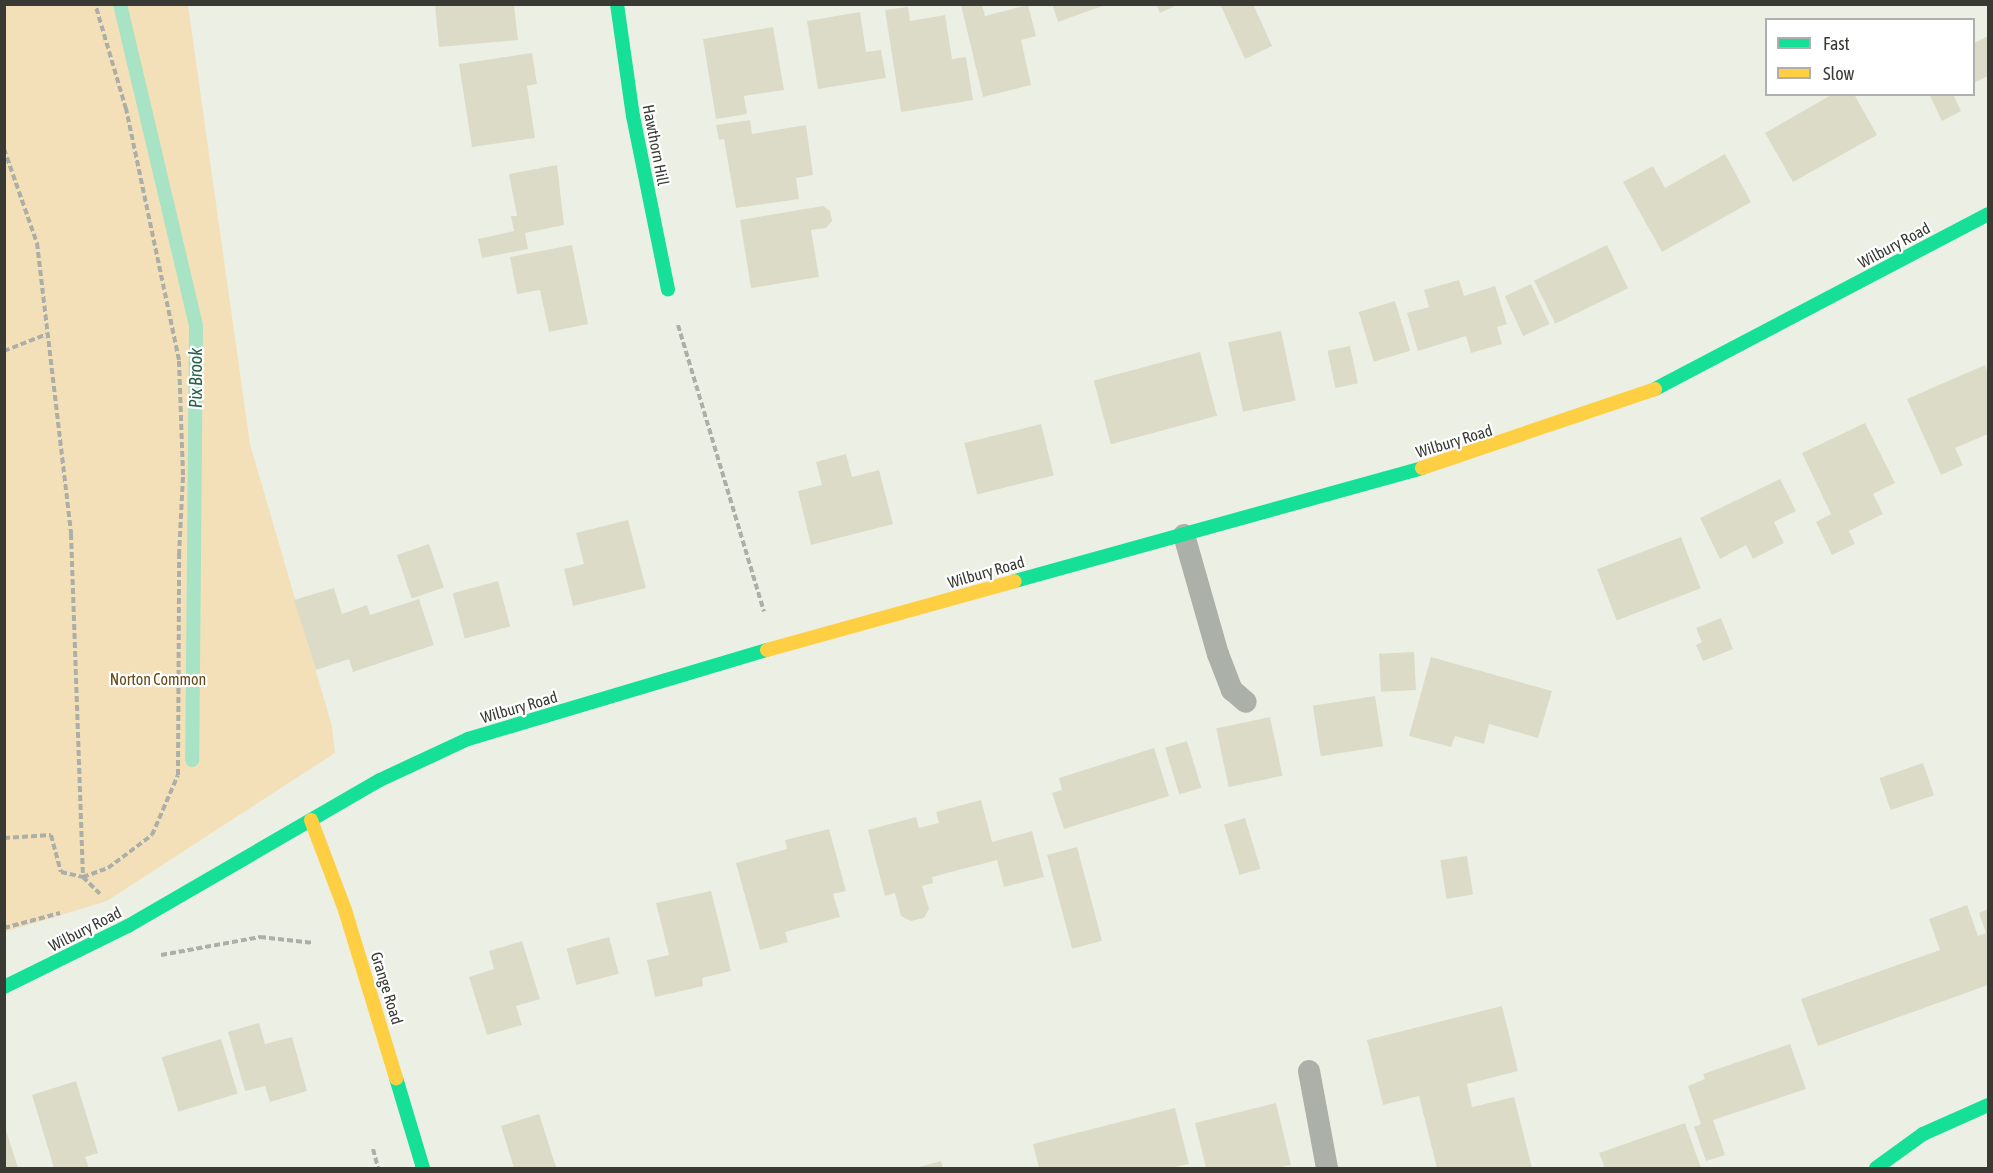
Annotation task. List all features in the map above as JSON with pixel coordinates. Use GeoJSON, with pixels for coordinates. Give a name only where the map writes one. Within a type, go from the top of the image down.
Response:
{"type":"FeatureCollection","features":[{"type":"Feature","properties":{"kind":"street","name":"Hawthorn Hill"},"geometry":{"type":"LineString","coordinates":[[617,4],[633,116],[668,290]]}},
{"type":"Feature","properties":{"kind":"street","name":"Wilbury Road"},"geometry":{"type":"LineString","coordinates":[[4,987],[128,926],[380,780],[468,739],[775,648],[1462,457],[1647,393],[1989,214]]}},
{"type":"Feature","properties":{"kind":"street","name":"Grange Road"},"geometry":{"type":"LineString","coordinates":[[311,820],[345,910],[423,1168]]}},
{"type":"Feature","properties":{"kind":"street"},"geometry":{"type":"LineString","coordinates":[[1876,1168],[1923,1134],[1989,1105]]}},
{"type":"Feature","properties":{"kind":"lane"},"geometry":{"type":"LineString","coordinates":[[1184,534],[1218,654],[1232,690],[1246,702]]}},
{"type":"Feature","properties":{"kind":"lane"},"geometry":{"type":"LineString","coordinates":[[1309,1071],[1327,1168]]}},
{"type":"Feature","properties":{"kind":"path"},"geometry":{"type":"LineString","coordinates":[[83,878],[108,868],[152,835],[178,775],[179,555],[183,475],[179,360],[173,325],[126,109],[95,4]]}},
{"type":"Feature","properties":{"kind":"path"},"geometry":{"type":"LineString","coordinates":[[4,149],[37,243],[71,534],[83,878]]}},
{"type":"Feature","properties":{"kind":"path"},"geometry":{"type":"LineString","coordinates":[[668,290],[775,648]]}},
{"type":"Feature","properties":{"kind":"path"},"geometry":{"type":"LineString","coordinates":[[4,351],[47,334]]}},
{"type":"Feature","properties":{"kind":"path"},"geometry":{"type":"LineString","coordinates":[[4,838],[51,835],[61,872],[83,878],[107,901],[96,904]]}},
{"type":"Feature","properties":{"kind":"path"},"geometry":{"type":"LineString","coordinates":[[4,928],[62,913]]}},
{"type":"Feature","properties":{"kind":"path"},"geometry":{"type":"LineString","coordinates":[[153,956],[260,937],[319,944]]}},
{"type":"Feature","properties":{"kind":"green space","name":"Norton Common"},"geometry":{"type":"Polygon","coordinates":[[[4,5],[188,5],[250,444],[332,726],[335,753],[107,901],[5,932],[4,5]]]}},
{"type":"Feature","properties":{"kind":"building"},"geometry":{"type":"Polygon","coordinates":[[[1052,4],[1105,4],[1105,5],[1058,22],[1052,4]]]}},
{"type":"Feature","properties":{"kind":"building"},"geometry":{"type":"Polygon","coordinates":[[[1156,4],[1179,4],[1160,13],[1156,4]]]}},
{"type":"Feature","properties":{"kind":"building"},"geometry":{"type":"Polygon","coordinates":[[[1220,4],[1253,4],[1272,46],[1245,59],[1220,4]]]}},
{"type":"Feature","properties":{"kind":"building"},"geometry":{"type":"Polygon","coordinates":[[[435,5],[514,5],[518,40],[439,47],[435,5]]]}},
{"type":"Feature","properties":{"kind":"building"},"geometry":{"type":"Polygon","coordinates":[[[961,5],[982,5],[985,16],[1028,5],[1036,36],[1021,40],[1031,85],[983,97],[961,5]]]}},
{"type":"Feature","properties":{"kind":"building"},"geometry":{"type":"Polygon","coordinates":[[[908,7],[910,21],[945,15],[952,59],[966,57],[973,100],[901,112],[885,10],[908,7]]]}},
{"type":"Feature","properties":{"kind":"building"},"geometry":{"type":"Polygon","coordinates":[[[860,12],[866,52],[881,50],[886,78],[818,89],[807,21],[860,12]]]}},
{"type":"Feature","properties":{"kind":"building"},"geometry":{"type":"Polygon","coordinates":[[[773,27],[784,90],[744,96],[747,114],[716,119],[703,39],[773,27]]]}},
{"type":"Feature","properties":{"kind":"building"},"geometry":{"type":"Polygon","coordinates":[[[1988,36],[1988,76],[1975,82],[1975,42],[1988,36]]]}},
{"type":"Feature","properties":{"kind":"building"},"geometry":{"type":"Polygon","coordinates":[[[532,53],[537,84],[527,86],[535,138],[472,147],[459,64],[532,53]]]}},
{"type":"Feature","properties":{"kind":"building"},"geometry":{"type":"Polygon","coordinates":[[[1830,96],[1855,96],[1877,135],[1793,182],[1765,133],[1830,96]]]}},
{"type":"Feature","properties":{"kind":"building"},"geometry":{"type":"Polygon","coordinates":[[[1930,96],[1954,96],[1961,111],[1942,121],[1930,96]]]}},
{"type":"Feature","properties":{"kind":"building"},"geometry":{"type":"Polygon","coordinates":[[[750,120],[752,134],[806,125],[813,175],[796,178],[799,199],[736,208],[724,139],[719,140],[716,125],[750,120]]]}},
{"type":"Feature","properties":{"kind":"building"},"geometry":{"type":"Polygon","coordinates":[[[1725,154],[1751,202],[1662,252],[1623,182],[1653,166],[1665,188],[1725,154]]]}},
{"type":"Feature","properties":{"kind":"building"},"geometry":{"type":"Polygon","coordinates":[[[557,165],[564,225],[525,233],[528,249],[482,258],[478,239],[514,231],[511,216],[517,216],[509,174],[557,165]]]}},
{"type":"Feature","properties":{"kind":"building"},"geometry":{"type":"Polygon","coordinates":[[[823,206],[830,211],[832,221],[826,228],[811,230],[819,277],[751,288],[740,220],[823,206]]]}},
{"type":"Feature","properties":{"kind":"building"},"geometry":{"type":"Polygon","coordinates":[[[572,245],[588,324],[549,332],[540,290],[517,294],[510,257],[572,245]]]}},
{"type":"Feature","properties":{"kind":"building"},"geometry":{"type":"Polygon","coordinates":[[[1607,245],[1628,288],[1555,324],[1534,281],[1607,245]]]}},
{"type":"Feature","properties":{"kind":"building"},"geometry":{"type":"Polygon","coordinates":[[[1459,280],[1464,296],[1495,286],[1507,324],[1497,327],[1502,344],[1471,353],[1466,336],[1418,351],[1407,313],[1429,307],[1424,290],[1459,280]]]}},
{"type":"Feature","properties":{"kind":"building"},"geometry":{"type":"Polygon","coordinates":[[[1531,284],[1550,324],[1523,336],[1505,296],[1531,284]]]}},
{"type":"Feature","properties":{"kind":"building"},"geometry":{"type":"Polygon","coordinates":[[[1395,301],[1410,351],[1374,362],[1359,312],[1395,301]]]}},
{"type":"Feature","properties":{"kind":"building"},"geometry":{"type":"Polygon","coordinates":[[[1281,331],[1296,400],[1243,412],[1228,342],[1281,331]]]}},
{"type":"Feature","properties":{"kind":"building"},"geometry":{"type":"Polygon","coordinates":[[[1350,346],[1358,383],[1335,388],[1328,351],[1350,346]]]}},
{"type":"Feature","properties":{"kind":"building"},"geometry":{"type":"Polygon","coordinates":[[[1200,352],[1217,416],[1111,444],[1094,380],[1200,352]]]}},
{"type":"Feature","properties":{"kind":"building"},"geometry":{"type":"Polygon","coordinates":[[[1985,365],[1988,373],[1988,434],[1955,448],[1963,465],[1941,475],[1907,399],[1985,365]]]}},
{"type":"Feature","properties":{"kind":"building"},"geometry":{"type":"Polygon","coordinates":[[[1865,423],[1895,483],[1873,494],[1883,514],[1849,531],[1855,544],[1832,555],[1816,522],[1831,514],[1802,453],[1865,423]]]}},
{"type":"Feature","properties":{"kind":"building"},"geometry":{"type":"Polygon","coordinates":[[[1041,424],[1054,475],[977,495],[964,443],[1041,424]]]}},
{"type":"Feature","properties":{"kind":"building"},"geometry":{"type":"Polygon","coordinates":[[[846,454],[852,477],[879,470],[893,524],[811,545],[798,491],[822,485],[816,462],[846,454]]]}},
{"type":"Feature","properties":{"kind":"building"},"geometry":{"type":"Polygon","coordinates":[[[1780,479],[1796,511],[1774,522],[1784,543],[1753,559],[1746,545],[1720,559],[1700,518],[1780,479]]]}},
{"type":"Feature","properties":{"kind":"building"},"geometry":{"type":"Polygon","coordinates":[[[628,520],[646,588],[573,606],[564,569],[584,564],[576,533],[628,520]]]}},
{"type":"Feature","properties":{"kind":"building"},"geometry":{"type":"Polygon","coordinates":[[[1681,537],[1701,588],[1617,621],[1597,569],[1681,537]]]}},
{"type":"Feature","properties":{"kind":"building"},"geometry":{"type":"Polygon","coordinates":[[[429,544],[444,587],[412,599],[397,555],[429,544]]]}},
{"type":"Feature","properties":{"kind":"building"},"geometry":{"type":"Polygon","coordinates":[[[498,581],[510,626],[465,639],[453,593],[498,581]]]}},
{"type":"Feature","properties":{"kind":"building"},"geometry":{"type":"Polygon","coordinates":[[[334,588],[342,614],[367,605],[370,615],[419,599],[434,645],[353,672],[349,659],[316,670],[294,600],[334,588]]]}},
{"type":"Feature","properties":{"kind":"building"},"geometry":{"type":"Polygon","coordinates":[[[1721,618],[1733,649],[1703,661],[1696,645],[1702,642],[1696,628],[1721,618]]]}},
{"type":"Feature","properties":{"kind":"building"},"geometry":{"type":"Polygon","coordinates":[[[1414,652],[1416,690],[1381,692],[1379,654],[1414,652]]]}},
{"type":"Feature","properties":{"kind":"building"},"geometry":{"type":"Polygon","coordinates":[[[1431,657],[1552,691],[1538,738],[1489,724],[1484,744],[1455,736],[1451,747],[1409,736],[1431,657]]]}},
{"type":"Feature","properties":{"kind":"building"},"geometry":{"type":"Polygon","coordinates":[[[1375,696],[1383,746],[1321,756],[1313,706],[1375,696]]]}},
{"type":"Feature","properties":{"kind":"building"},"geometry":{"type":"Polygon","coordinates":[[[1270,717],[1282,776],[1229,787],[1216,728],[1270,717]]]}},
{"type":"Feature","properties":{"kind":"building"},"geometry":{"type":"Polygon","coordinates":[[[1187,741],[1201,788],[1179,795],[1165,748],[1187,741]]]}},
{"type":"Feature","properties":{"kind":"building"},"geometry":{"type":"Polygon","coordinates":[[[1154,748],[1169,796],[1064,829],[1052,793],[1062,790],[1059,778],[1154,748]]]}},
{"type":"Feature","properties":{"kind":"building"},"geometry":{"type":"Polygon","coordinates":[[[1923,763],[1934,795],[1891,810],[1880,778],[1923,763]]]}},
{"type":"Feature","properties":{"kind":"building"},"geometry":{"type":"Polygon","coordinates":[[[981,800],[992,842],[1032,831],[1044,877],[1004,887],[997,860],[932,877],[933,883],[922,886],[929,909],[924,918],[911,921],[901,916],[895,893],[885,896],[868,830],[916,817],[919,828],[939,823],[936,812],[981,800]]]}},
{"type":"Feature","properties":{"kind":"building"},"geometry":{"type":"Polygon","coordinates":[[[1245,818],[1260,869],[1239,875],[1224,824],[1245,818]]]}},
{"type":"Feature","properties":{"kind":"building"},"geometry":{"type":"Polygon","coordinates":[[[829,829],[846,891],[833,894],[840,917],[785,932],[788,942],[760,950],[736,863],[787,849],[785,840],[829,829]]]}},
{"type":"Feature","properties":{"kind":"building"},"geometry":{"type":"Polygon","coordinates":[[[1077,847],[1102,941],[1072,949],[1047,855],[1077,847]]]}},
{"type":"Feature","properties":{"kind":"building"},"geometry":{"type":"Polygon","coordinates":[[[1467,856],[1473,895],[1446,899],[1440,860],[1467,856]]]}},
{"type":"Feature","properties":{"kind":"building"},"geometry":{"type":"Polygon","coordinates":[[[711,891],[731,971],[702,978],[703,986],[655,997],[647,960],[669,955],[656,903],[711,891]]]}},
{"type":"Feature","properties":{"kind":"building"},"geometry":{"type":"Polygon","coordinates":[[[1967,905],[1978,936],[1986,933],[1979,913],[1988,909],[1988,985],[1818,1046],[1801,999],[1940,950],[1929,919],[1967,905]]]}},
{"type":"Feature","properties":{"kind":"building"},"geometry":{"type":"Polygon","coordinates":[[[609,937],[619,974],[576,985],[566,948],[609,937]]]}},
{"type":"Feature","properties":{"kind":"building"},"geometry":{"type":"Polygon","coordinates":[[[522,941],[540,999],[516,1006],[522,1025],[487,1035],[469,977],[494,969],[489,951],[522,941]]]}},
{"type":"Feature","properties":{"kind":"building"},"geometry":{"type":"Polygon","coordinates":[[[1502,1006],[1518,1071],[1467,1084],[1472,1107],[1514,1097],[1532,1168],[1437,1168],[1419,1096],[1383,1105],[1367,1040],[1502,1006]]]}},
{"type":"Feature","properties":{"kind":"building"},"geometry":{"type":"Polygon","coordinates":[[[259,1023],[265,1044],[292,1037],[307,1091],[270,1102],[265,1086],[245,1091],[228,1032],[259,1023]]]}},
{"type":"Feature","properties":{"kind":"building"},"geometry":{"type":"Polygon","coordinates":[[[221,1039],[238,1094],[178,1112],[162,1057],[221,1039]]]}},
{"type":"Feature","properties":{"kind":"building"},"geometry":{"type":"Polygon","coordinates":[[[1790,1044],[1806,1089],[1713,1120],[1725,1155],[1706,1161],[1694,1127],[1701,1124],[1688,1086],[1705,1079],[1703,1074],[1790,1044]]]}},
{"type":"Feature","properties":{"kind":"building"},"geometry":{"type":"Polygon","coordinates":[[[76,1081],[98,1153],[85,1157],[89,1168],[54,1168],[32,1095],[76,1081]]]}},
{"type":"Feature","properties":{"kind":"building"},"geometry":{"type":"Polygon","coordinates":[[[1276,1103],[1291,1165],[1276,1168],[1206,1168],[1195,1123],[1276,1103]]]}},
{"type":"Feature","properties":{"kind":"building"},"geometry":{"type":"Polygon","coordinates":[[[1175,1108],[1189,1164],[1169,1168],[1039,1168],[1033,1144],[1175,1108]]]}},
{"type":"Feature","properties":{"kind":"building"},"geometry":{"type":"Polygon","coordinates":[[[539,1114],[556,1167],[514,1168],[501,1126],[539,1114]]]}},
{"type":"Feature","properties":{"kind":"building"},"geometry":{"type":"Polygon","coordinates":[[[1685,1123],[1701,1168],[1605,1168],[1599,1153],[1685,1123]]]}},
{"type":"Feature","properties":{"kind":"building"},"geometry":{"type":"Polygon","coordinates":[[[5,1127],[18,1168],[4,1168],[5,1127]]]}},
{"type":"Feature","properties":{"kind":"building"},"geometry":{"type":"Polygon","coordinates":[[[941,1161],[943,1168],[915,1168],[941,1161]]]}},
{"type":"Feature","properties":{"kind":"waterway","name":"Pix Brook"},"geometry":{"type":"LineString","coordinates":[[120,4],[196,326],[192,760]]}},
{"type":"Feature","properties":{"kind":"traffic: fast"},"geometry":{"type":"LineString","coordinates":[[617,4],[633,116],[668,290]]}},
{"type":"Feature","properties":{"kind":"traffic: fast"},"geometry":{"type":"LineString","coordinates":[[1655,389],[1988,214]]}},
{"type":"Feature","properties":{"kind":"traffic: fast"},"geometry":{"type":"LineString","coordinates":[[1015,581],[1422,468]]}},
{"type":"Feature","properties":{"kind":"traffic: fast"},"geometry":{"type":"LineString","coordinates":[[4,987],[128,926],[380,780],[468,739],[767,650]]}},
{"type":"Feature","properties":{"kind":"traffic: fast"},"geometry":{"type":"LineString","coordinates":[[396,1078],[423,1168]]}},
{"type":"Feature","properties":{"kind":"traffic: fast"},"geometry":{"type":"LineString","coordinates":[[1876,1168],[1923,1134],[1988,1105]]}},
{"type":"Feature","properties":{"kind":"traffic: slow"},"geometry":{"type":"LineString","coordinates":[[1422,468],[1655,389]]}},
{"type":"Feature","properties":{"kind":"traffic: slow"},"geometry":{"type":"LineString","coordinates":[[767,650],[1015,581]]}},
{"type":"Feature","properties":{"kind":"traffic: slow"},"geometry":{"type":"LineString","coordinates":[[311,820],[345,910],[396,1078]]}}]}
